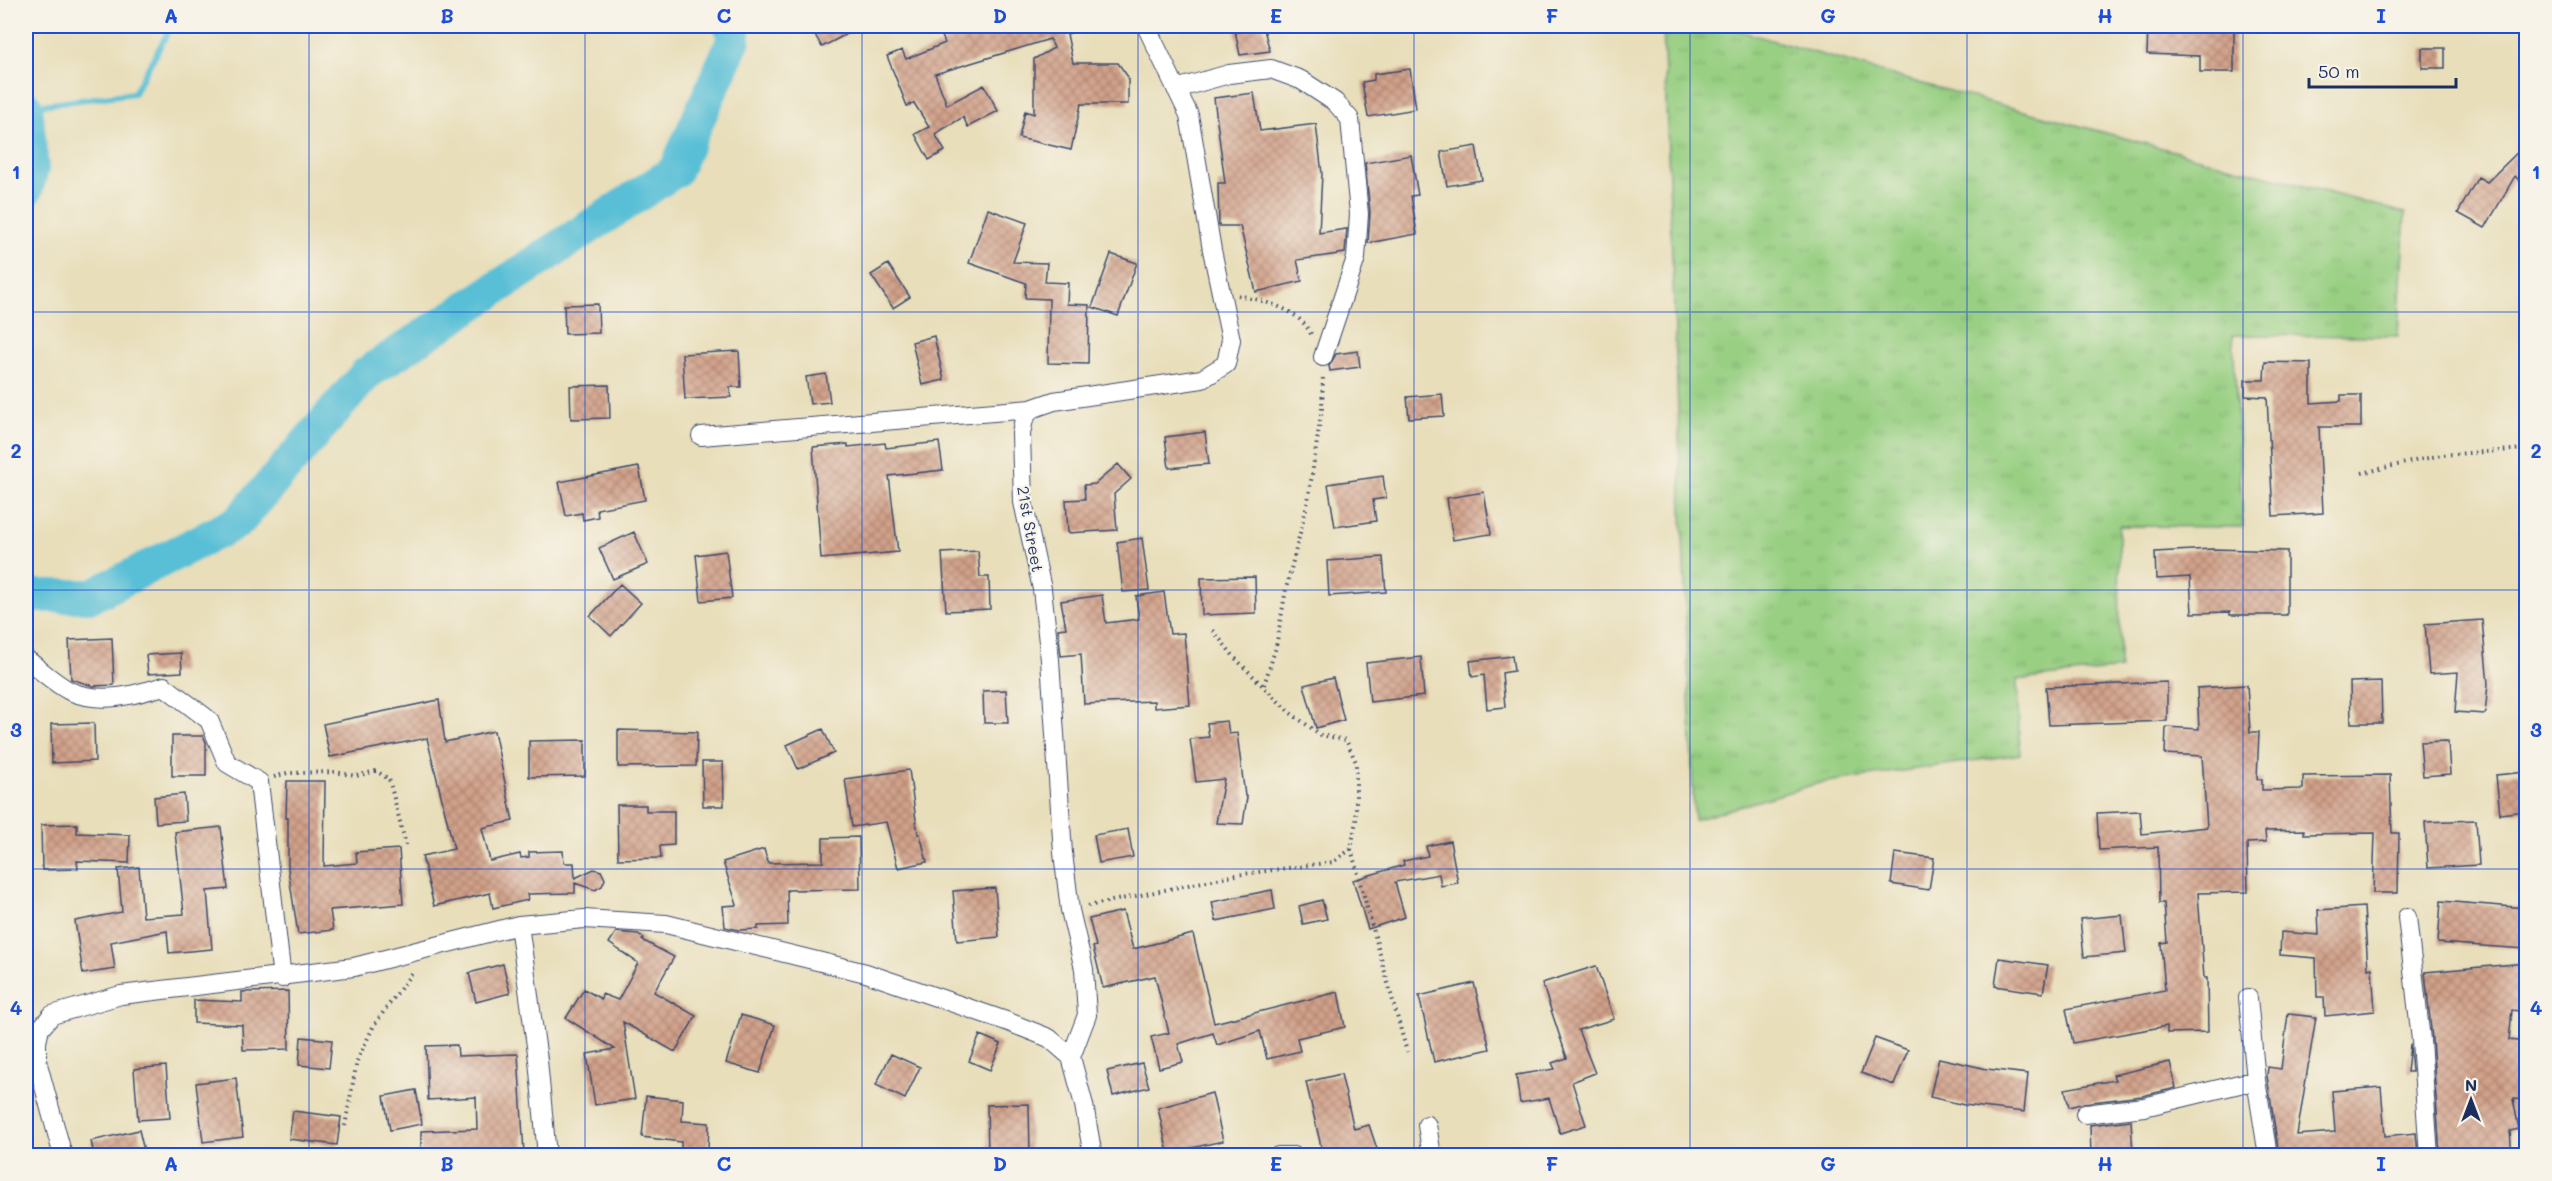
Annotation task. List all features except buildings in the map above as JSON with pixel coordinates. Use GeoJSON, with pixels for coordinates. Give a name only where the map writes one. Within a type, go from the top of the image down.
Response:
{"type":"FeatureCollection","features":[{"type":"Feature","properties":{"kind":"street"},"geometry":{"type":"LineString","coordinates":[[701,436],[1031,410],[1054,401],[1202,379],[1226,364],[1230,340],[1189,115],[1146,26]]}},
{"type":"Feature","properties":{"kind":"street"},"geometry":{"type":"LineString","coordinates":[[1176,89],[1228,75],[1271,69],[1301,80],[1335,102],[1350,119],[1359,214],[1356,258],[1323,357]]}},
{"type":"Feature","properties":{"kind":"street","name":"21st Street"},"geometry":{"type":"LineString","coordinates":[[1031,410],[1024,419],[1021,434],[1023,502],[1042,590],[1050,660],[1063,853],[1070,910],[1084,969],[1087,1016],[1071,1057]]}},
{"type":"Feature","properties":{"kind":"street"},"geometry":{"type":"LineString","coordinates":[[26,659],[71,692],[100,699],[131,696],[164,686],[209,720],[227,763],[259,782],[282,978]]}},
{"type":"Feature","properties":{"kind":"street"},"geometry":{"type":"LineString","coordinates":[[2407,917],[2421,1040],[2429,1155]]}},
{"type":"Feature","properties":{"kind":"street"},"geometry":{"type":"LineString","coordinates":[[63,1155],[36,1061],[36,1042],[40,1029],[52,1015],[121,995],[282,978],[354,967],[519,925],[584,919],[666,924],[866,973],[1050,1038],[1071,1057],[1084,1105],[1093,1155]]}},
{"type":"Feature","properties":{"kind":"street"},"geometry":{"type":"LineString","coordinates":[[519,925],[538,1060],[547,1155]]}},
{"type":"Feature","properties":{"kind":"street"},"geometry":{"type":"LineString","coordinates":[[2248,998],[2256,1080],[2268,1155]]}},
{"type":"Feature","properties":{"kind":"street"},"geometry":{"type":"LineString","coordinates":[[2085,1114],[2144,1107],[2256,1080]]}},
{"type":"Feature","properties":{"kind":"street"},"geometry":{"type":"LineString","coordinates":[[1427,1125],[1432,1155]]}},
{"type":"Feature","properties":{"kind":"street"},"geometry":{"type":"LineString","coordinates":[[1278,1155],[1294,1155]]}},
{"type":"Feature","properties":{"kind":"path"},"geometry":{"type":"LineString","coordinates":[[1220,290],[1265,302],[1293,313],[1308,328],[1323,357],[1322,408],[1308,501],[1286,590],[1276,647],[1264,685]]}},
{"type":"Feature","properties":{"kind":"path"},"geometry":{"type":"LineString","coordinates":[[2362,473],[2441,455],[2526,449]]}},
{"type":"Feature","properties":{"kind":"path"},"geometry":{"type":"LineString","coordinates":[[1212,629],[1235,658],[1289,712],[1321,735],[1346,740],[1356,762],[1356,820],[1351,849],[1407,1052]]}},
{"type":"Feature","properties":{"kind":"path"},"geometry":{"type":"LineString","coordinates":[[259,782],[287,773],[335,772],[356,776],[376,771],[389,779],[406,845]]}},
{"type":"Feature","properties":{"kind":"path"},"geometry":{"type":"LineString","coordinates":[[1070,910],[1236,875],[1334,862],[1351,849]]}},
{"type":"Feature","properties":{"kind":"path"},"geometry":{"type":"LineString","coordinates":[[345,1126],[357,1061],[374,1025],[408,981],[427,949]]}},
{"type":"Feature","properties":{"kind":"green space"},"geometry":{"type":"Polygon","coordinates":[[[1663,26],[1723,26],[1923,84],[2405,213],[2398,336],[2233,335],[2243,527],[2119,526],[2120,669],[2017,680],[2020,754],[1819,783],[1694,820],[1663,26]]]}},
{"type":"Feature","properties":{"kind":"waterway"},"geometry":{"type":"LineString","coordinates":[[26,107],[134,93],[167,34],[168,26]]}},
{"type":"Feature","properties":{"kind":"waterway"},"geometry":{"type":"LineString","coordinates":[[26,596],[91,596],[238,522],[367,373],[675,171],[734,39],[731,26]]}},
{"type":"Feature","properties":{"kind":"waterway"},"geometry":{"type":"LineString","coordinates":[[26,107],[32,169],[26,190]]}}]}
